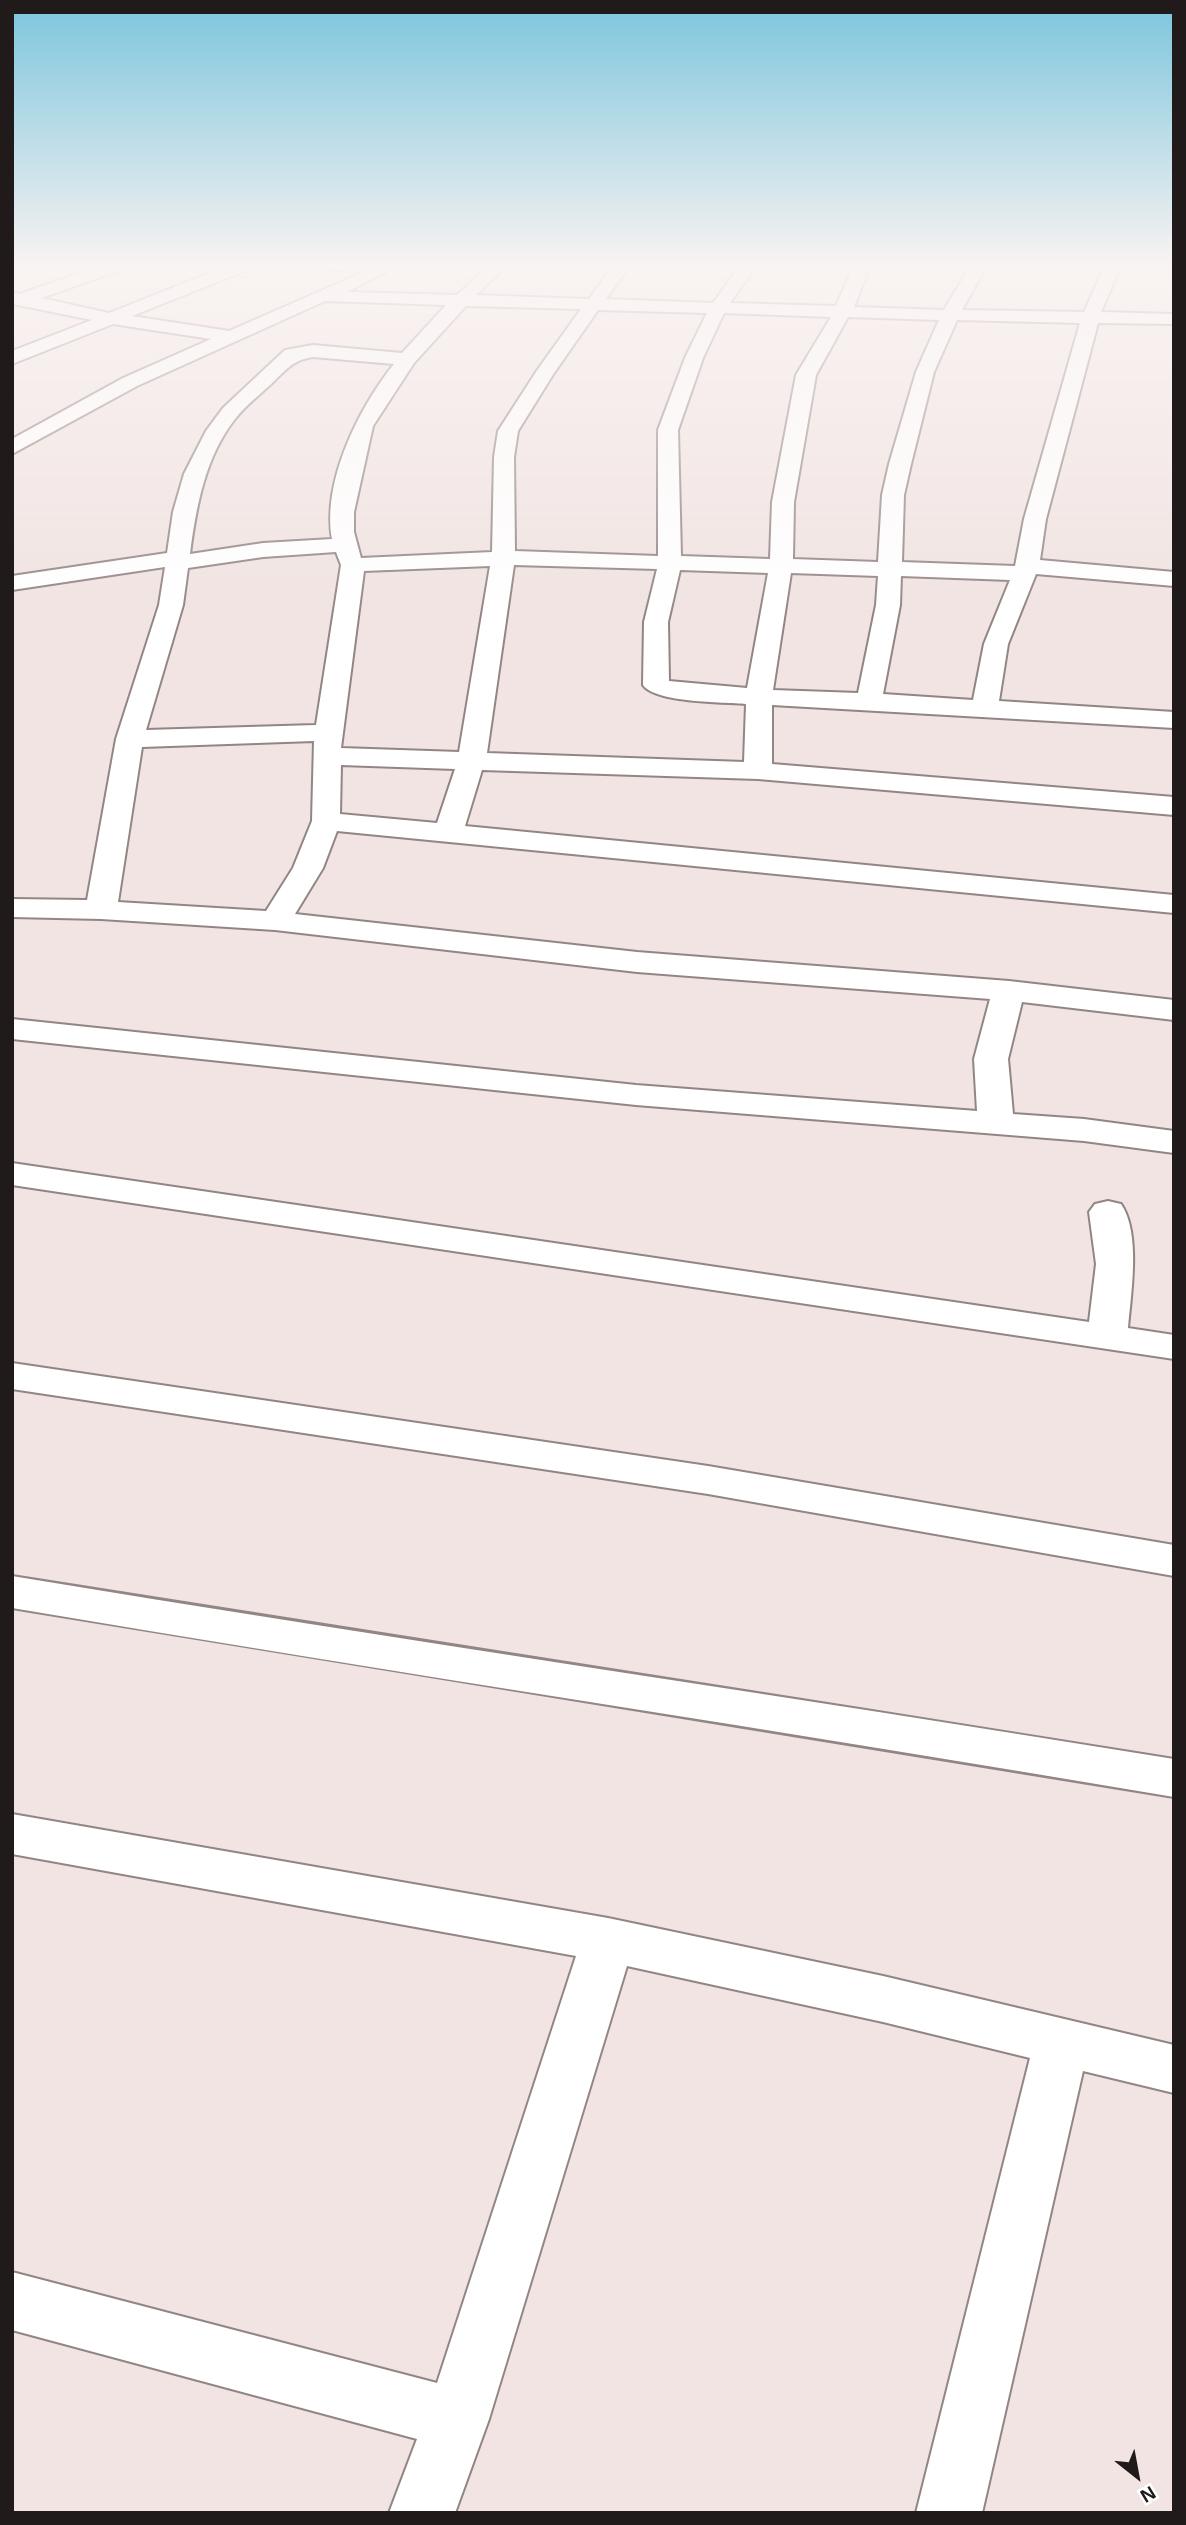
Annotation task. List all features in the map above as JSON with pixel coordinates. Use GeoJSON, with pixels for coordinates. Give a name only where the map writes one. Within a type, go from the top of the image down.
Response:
{"type":"FeatureCollection","features":[{"type":"Feature","properties":{"kind":"street"},"geometry":{"type":"LineString","coordinates":[[12,448],[133,381]]}},
{"type":"Feature","properties":{"kind":"street"},"geometry":{"type":"LineString","coordinates":[[102,910],[130,739],[171,606],[188,499],[195,474],[216,431],[230,412],[263,381]]}},
{"type":"Feature","properties":{"kind":"street"},"geometry":{"type":"LineString","coordinates":[[275,921],[308,867],[326,821],[328,745],[348,555],[341,508],[362,427],[392,381]]}},
{"type":"Feature","properties":{"kind":"street"},"geometry":{"type":"LineString","coordinates":[[449,832],[472,759],[503,558],[504,457],[508,431],[541,381]]}},
{"type":"Feature","properties":{"kind":"street"},"geometry":{"type":"LineString","coordinates":[[686,381],[668,430],[670,562],[656,622],[656,685],[673,690],[759,697],[1174,720]]}},
{"type":"Feature","properties":{"kind":"street"},"geometry":{"type":"LineString","coordinates":[[758,771],[759,697],[781,565],[783,502],[805,381]]}},
{"type":"Feature","properties":{"kind":"street"},"geometry":{"type":"LineString","coordinates":[[869,701],[888,605],[892,568],[893,495],[923,381]]}},
{"type":"Feature","properties":{"kind":"street"},"geometry":{"type":"LineString","coordinates":[[985,708],[996,644],[1026,569],[1035,519],[1073,381]]}},
{"type":"Feature","properties":{"kind":"street"},"geometry":{"type":"LineString","coordinates":[[12,583],[263,550],[348,555],[1026,569],[1174,579]]}},
{"type":"Feature","properties":{"kind":"street"},"geometry":{"type":"LineString","coordinates":[[130,739],[328,745],[472,759],[758,771],[1174,806]]}},
{"type":"Feature","properties":{"kind":"street"},"geometry":{"type":"LineString","coordinates":[[326,821],[1174,904]]}},
{"type":"Feature","properties":{"kind":"street"},"geometry":{"type":"LineString","coordinates":[[12,908],[102,910],[275,921],[638,961],[1009,991],[1174,1010]]}},
{"type":"Feature","properties":{"kind":"street"},"geometry":{"type":"LineString","coordinates":[[996,1124],[991,1059],[1009,991]]}},
{"type":"Feature","properties":{"kind":"street"},"geometry":{"type":"LineString","coordinates":[[12,1029],[636,1095],[1084,1130],[1174,1142]]}},
{"type":"Feature","properties":{"kind":"street"},"geometry":{"type":"LineString","coordinates":[[12,1174],[1174,1347]]}},
{"type":"Feature","properties":{"kind":"street"},"geometry":{"type":"LineString","coordinates":[[1107,1336],[1115,1264],[1108,1212]]}},
{"type":"Feature","properties":{"kind":"street"},"geometry":{"type":"LineString","coordinates":[[12,1376],[708,1479],[1174,1560]]}},
{"type":"Feature","properties":{"kind":"street"},"geometry":{"type":"LineString","coordinates":[[12,1592],[394,1656],[832,1721],[1174,1778]]}},
{"type":"Feature","properties":{"kind":"street"},"geometry":{"type":"LineString","coordinates":[[12,1834],[608,1940],[883,1999],[1174,2069]]}},
{"type":"Feature","properties":{"kind":"street"},"geometry":{"type":"LineString","coordinates":[[422,2513],[457,2419],[608,1940]]}},
{"type":"Feature","properties":{"kind":"street"},"geometry":{"type":"LineString","coordinates":[[948,2513],[1062,2042]]}},
{"type":"Feature","properties":{"kind":"street"},"geometry":{"type":"LineString","coordinates":[[12,2301],[457,2419]]}}]}
